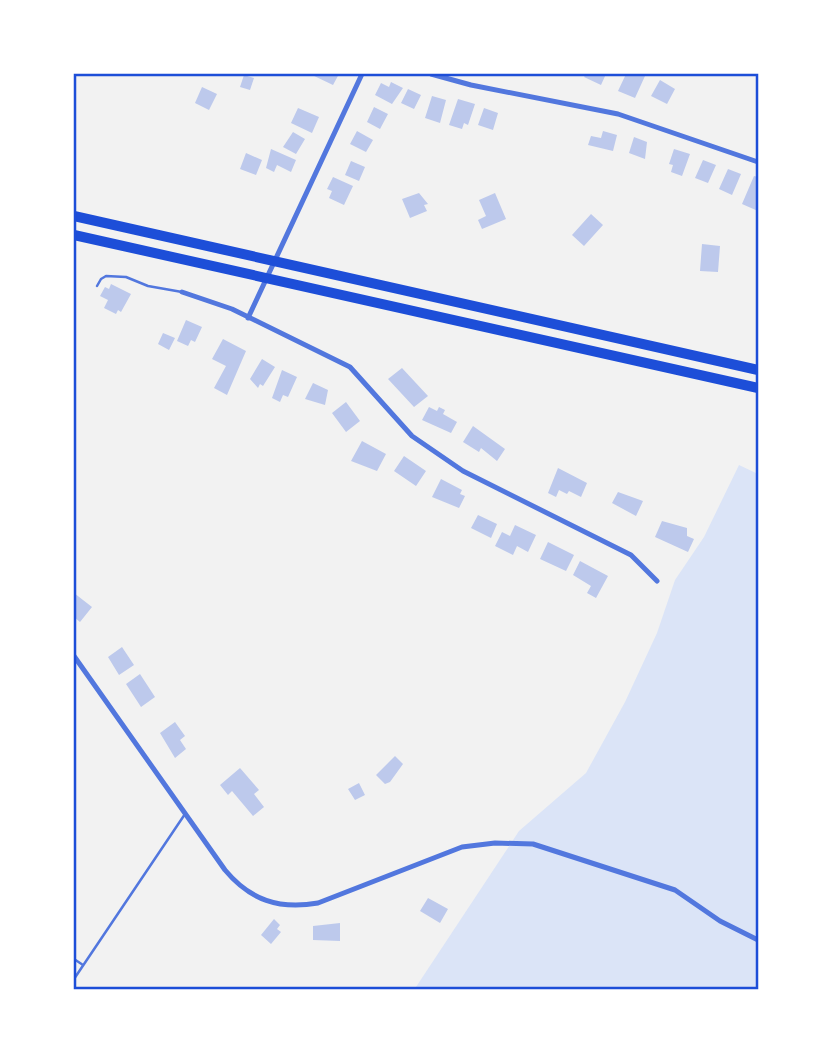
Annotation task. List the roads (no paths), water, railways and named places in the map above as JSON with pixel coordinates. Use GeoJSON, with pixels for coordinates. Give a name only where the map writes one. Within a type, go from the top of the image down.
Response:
{"type":"FeatureCollection","features":[{"type":"Feature","properties":{"kind":"highway"},"geometry":{"type":"LineString","coordinates":[[74,216],[756,369]]}},
{"type":"Feature","properties":{"kind":"highway"},"geometry":{"type":"LineString","coordinates":[[74,235],[758,388]]}},
{"type":"Feature","properties":{"kind":"street"},"geometry":{"type":"LineString","coordinates":[[248,318],[362,74]]}},
{"type":"Feature","properties":{"kind":"street"},"geometry":{"type":"LineString","coordinates":[[431,74],[471,85],[618,114],[758,162]]}},
{"type":"Feature","properties":{"kind":"street"},"geometry":{"type":"LineString","coordinates":[[182,292],[248,318],[350,367],[375,398],[412,436],[463,471],[631,555],[657,580]]}},
{"type":"Feature","properties":{"kind":"street"},"geometry":{"type":"LineString","coordinates":[[74,658],[238,886],[264,901],[280,905],[318,903],[462,847],[495,843],[533,844],[675,890],[720,920],[758,940]]}},
{"type":"Feature","properties":{"kind":"lane"},"geometry":{"type":"LineString","coordinates":[[97,286],[101,279],[114,275],[182,292]]}},
{"type":"Feature","properties":{"kind":"lane"},"geometry":{"type":"LineString","coordinates":[[74,979],[185,814]]}},
{"type":"Feature","properties":{"kind":"lane"},"geometry":{"type":"LineString","coordinates":[[74,959],[83,965]]}}]}
